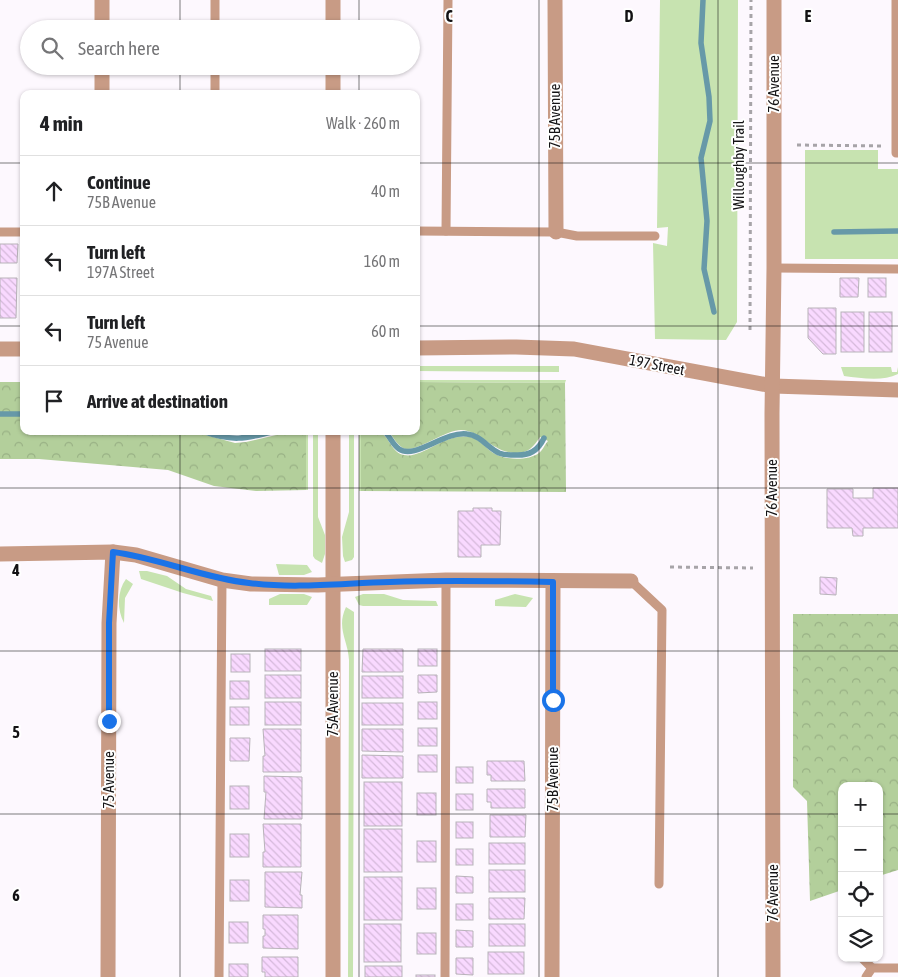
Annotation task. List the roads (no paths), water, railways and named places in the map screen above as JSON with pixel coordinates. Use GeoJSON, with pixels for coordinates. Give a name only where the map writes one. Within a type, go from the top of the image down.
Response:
{"type":"FeatureCollection","features":[{"type":"Feature","properties":{"kind":"street"},"geometry":{"type":"LineString","coordinates":[[102,0],[102,20]]}},
{"type":"Feature","properties":{"kind":"street"},"geometry":{"type":"LineString","coordinates":[[333,0],[333,20]]}},
{"type":"Feature","properties":{"kind":"street","name":"75B Avenue"},"geometry":{"type":"LineString","coordinates":[[555,0],[556,232]]}},
{"type":"Feature","properties":{"kind":"street","name":"76 Avenue"},"geometry":{"type":"LineString","coordinates":[[773,977],[774,0]]}},
{"type":"Feature","properties":{"kind":"street"},"geometry":{"type":"LineString","coordinates":[[102,75],[102,90]]}},
{"type":"Feature","properties":{"kind":"street"},"geometry":{"type":"LineString","coordinates":[[333,75],[333,90]]}},
{"type":"Feature","properties":{"kind":"street","name":"197 Street"},"geometry":{"type":"LineString","coordinates":[[420,348],[516,347],[574,349],[773,386],[898,390]]}},
{"type":"Feature","properties":{"kind":"street"},"geometry":{"type":"LineString","coordinates":[[0,349],[20,349]]}},
{"type":"Feature","properties":{"kind":"street","name":"75A Avenue"},"geometry":{"type":"LineString","coordinates":[[333,435],[333,977]]}},
{"type":"Feature","properties":{"kind":"street"},"geometry":{"type":"LineString","coordinates":[[0,554],[113,552],[136,555],[222,580],[251,584],[333,584],[446,580],[631,581]]}},
{"type":"Feature","properties":{"kind":"street","name":"75 Avenue"},"geometry":{"type":"LineString","coordinates":[[108,977],[109,623],[113,552]]}},
{"type":"Feature","properties":{"kind":"street","name":"75B Avenue"},"geometry":{"type":"LineString","coordinates":[[552,977],[553,582]]}},
{"type":"Feature","properties":{"kind":"lane"},"geometry":{"type":"LineString","coordinates":[[215,0],[215,20]]}},
{"type":"Feature","properties":{"kind":"lane"},"geometry":{"type":"LineString","coordinates":[[446,231],[448,0]]}},
{"type":"Feature","properties":{"kind":"lane"},"geometry":{"type":"LineString","coordinates":[[896,0],[896,153],[898,153]]}},
{"type":"Feature","properties":{"kind":"lane"},"geometry":{"type":"LineString","coordinates":[[215,75],[215,90]]}},
{"type":"Feature","properties":{"kind":"lane"},"geometry":{"type":"LineString","coordinates":[[420,231],[556,232],[577,236],[655,236]]}},
{"type":"Feature","properties":{"kind":"lane"},"geometry":{"type":"LineString","coordinates":[[0,232],[20,232]]}},
{"type":"Feature","properties":{"kind":"lane"},"geometry":{"type":"LineString","coordinates":[[774,268],[898,269]]}},
{"type":"Feature","properties":{"kind":"lane"},"geometry":{"type":"LineString","coordinates":[[219,977],[222,580]]}},
{"type":"Feature","properties":{"kind":"lane"},"geometry":{"type":"LineString","coordinates":[[445,977],[446,580]]}},
{"type":"Feature","properties":{"kind":"lane"},"geometry":{"type":"LineString","coordinates":[[631,581],[662,610],[659,884]]}},
{"type":"Feature","properties":{"kind":"lane"},"geometry":{"type":"LineString","coordinates":[[866,962],[872,968],[898,968]]}},
{"type":"Feature","properties":{"kind":"lane"},"geometry":{"type":"LineString","coordinates":[[866,977],[872,968]]}},
{"type":"Feature","properties":{"kind":"waterway"},"geometry":{"type":"LineString","coordinates":[[703,0],[701,43],[709,97],[710,121],[701,158],[707,221],[704,269],[714,312]]}},
{"type":"Feature","properties":{"kind":"waterway"},"geometry":{"type":"LineString","coordinates":[[834,232],[898,231]]}},
{"type":"Feature","properties":{"kind":"waterway"},"geometry":{"type":"LineString","coordinates":[[0,414],[20,414]]}},
{"type":"Feature","properties":{"kind":"waterway"},"geometry":{"type":"LineString","coordinates":[[388,435],[399,449],[413,451],[458,434],[467,434],[480,439],[495,451],[506,455],[532,452],[544,438]]}},
{"type":"Feature","properties":{"kind":"waterway"},"geometry":{"type":"LineString","coordinates":[[216,435],[230,438],[259,435]]}}]}
